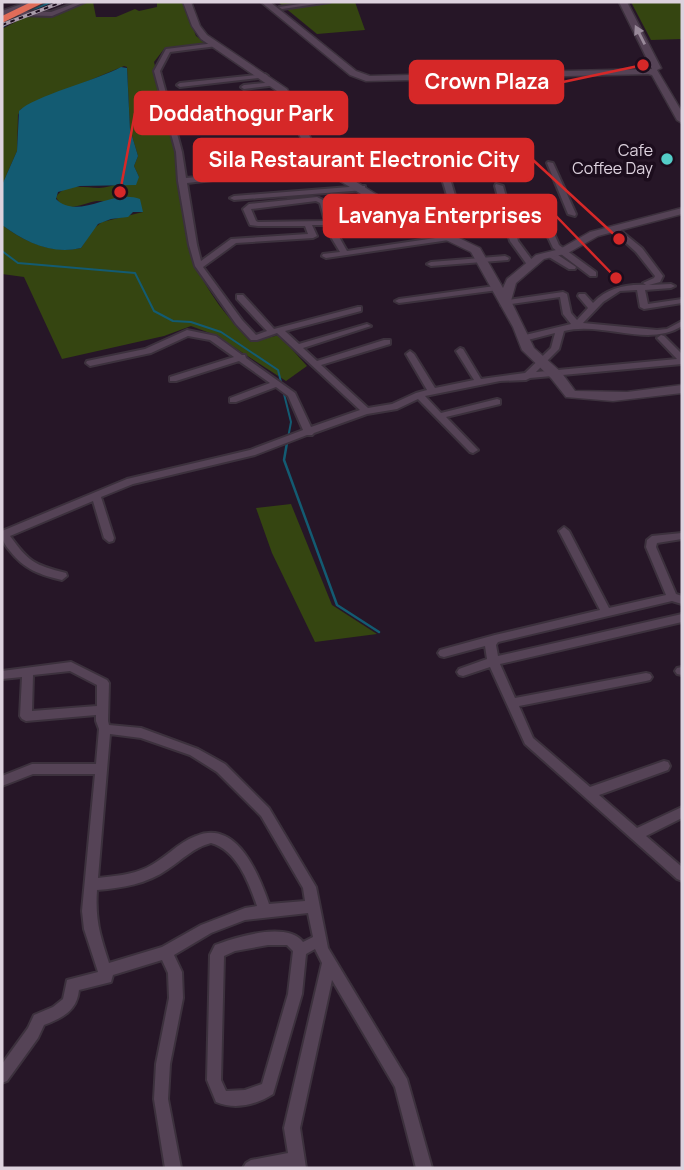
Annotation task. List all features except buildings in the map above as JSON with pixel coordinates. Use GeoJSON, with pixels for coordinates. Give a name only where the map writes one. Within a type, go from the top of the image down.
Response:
{"type":"FeatureCollection","features":[{"type":"Feature","properties":{"kind":"highway"},"geometry":{"type":"LineString","coordinates":[[2,9],[7,2]]}},
{"type":"Feature","properties":{"kind":"highway"},"geometry":{"type":"LineString","coordinates":[[2,9],[23,2]]}},
{"type":"Feature","properties":{"kind":"highway"},"geometry":{"type":"LineString","coordinates":[[2,9],[35,2]]}},
{"type":"Feature","properties":{"kind":"highway"},"geometry":{"type":"LineString","coordinates":[[2,9],[35,2]]}},
{"type":"Feature","properties":{"kind":"highway"},"geometry":{"type":"LineString","coordinates":[[2,20],[16,7]]}},
{"type":"Feature","properties":{"kind":"street"},"geometry":{"type":"LineString","coordinates":[[16,7],[52,14],[82,2]]}},
{"type":"Feature","properties":{"kind":"street"},"geometry":{"type":"LineString","coordinates":[[187,2],[200,33],[285,91],[317,162],[397,211],[449,238],[473,247],[524,338],[528,350],[556,375],[571,394],[590,398],[644,396],[682,389]]}},
{"type":"Feature","properties":{"kind":"street"},"geometry":{"type":"LineString","coordinates":[[265,2],[353,72],[379,78],[652,69],[666,76],[682,105]]}},
{"type":"Feature","properties":{"kind":"street"},"geometry":{"type":"LineString","coordinates":[[279,4],[327,2]]}},
{"type":"Feature","properties":{"kind":"street"},"geometry":{"type":"LineString","coordinates":[[623,2],[652,69],[682,120]]}},
{"type":"Feature","properties":{"kind":"street"},"geometry":{"type":"LineString","coordinates":[[279,4],[356,68],[379,78]]}},
{"type":"Feature","properties":{"kind":"street"},"geometry":{"type":"LineString","coordinates":[[215,45],[168,50],[157,71],[173,124],[199,266],[239,322],[254,338],[358,309]]}},
{"type":"Feature","properties":{"kind":"street"},"geometry":{"type":"LineString","coordinates":[[180,85],[265,76]]}},
{"type":"Feature","properties":{"kind":"street"},"geometry":{"type":"LineString","coordinates":[[244,87],[275,84]]}},
{"type":"Feature","properties":{"kind":"street"},"geometry":{"type":"LineString","coordinates":[[218,128],[300,123]]}},
{"type":"Feature","properties":{"kind":"street"},"geometry":{"type":"LineString","coordinates":[[272,152],[311,149]]}},
{"type":"Feature","properties":{"kind":"street"},"geometry":{"type":"LineString","coordinates":[[550,163],[572,214]]}},
{"type":"Feature","properties":{"kind":"street"},"geometry":{"type":"LineString","coordinates":[[240,172],[404,165],[443,169],[448,173],[447,182],[456,212]]}},
{"type":"Feature","properties":{"kind":"street"},"geometry":{"type":"LineString","coordinates":[[182,181],[230,176]]}},
{"type":"Feature","properties":{"kind":"street"},"geometry":{"type":"LineString","coordinates":[[499,186],[514,241],[531,264]]}},
{"type":"Feature","properties":{"kind":"street"},"geometry":{"type":"LineString","coordinates":[[234,198],[362,188]]}},
{"type":"Feature","properties":{"kind":"street"},"geometry":{"type":"LineString","coordinates":[[345,253],[329,224],[323,202],[317,200],[249,206],[247,209],[253,223],[308,225],[329,224],[397,211]]}},
{"type":"Feature","properties":{"kind":"street"},"geometry":{"type":"LineString","coordinates":[[344,215],[397,211]]}},
{"type":"Feature","properties":{"kind":"street"},"geometry":{"type":"LineString","coordinates":[[504,303],[511,282],[540,257],[558,253],[594,234],[682,211]]}},
{"type":"Feature","properties":{"kind":"street"},"geometry":{"type":"LineString","coordinates":[[545,224],[558,253],[572,267]]}},
{"type":"Feature","properties":{"kind":"street"},"geometry":{"type":"LineString","coordinates":[[199,266],[234,242],[313,236],[308,225]]}},
{"type":"Feature","properties":{"kind":"street"},"geometry":{"type":"LineString","coordinates":[[615,228],[639,250],[659,276],[657,280],[639,286]]}},
{"type":"Feature","properties":{"kind":"street"},"geometry":{"type":"LineString","coordinates":[[301,238],[307,249]]}},
{"type":"Feature","properties":{"kind":"street"},"geometry":{"type":"LineString","coordinates":[[326,256],[449,238]]}},
{"type":"Feature","properties":{"kind":"street"},"geometry":{"type":"LineString","coordinates":[[558,253],[593,274]]}},
{"type":"Feature","properties":{"kind":"street"},"geometry":{"type":"LineString","coordinates":[[431,264],[505,258]]}},
{"type":"Feature","properties":{"kind":"street"},"geometry":{"type":"LineString","coordinates":[[577,325],[604,298],[618,289],[671,285]]}},
{"type":"Feature","properties":{"kind":"street"},"geometry":{"type":"LineString","coordinates":[[639,286],[644,307],[682,301]]}},
{"type":"Feature","properties":{"kind":"street"},"geometry":{"type":"LineString","coordinates":[[399,301],[495,288]]}},
{"type":"Feature","properties":{"kind":"street"},"geometry":{"type":"LineString","coordinates":[[598,290],[604,298]]}},
{"type":"Feature","properties":{"kind":"street"},"geometry":{"type":"LineString","coordinates":[[504,303],[563,294],[567,314],[577,325]]}},
{"type":"Feature","properties":{"kind":"street"},"geometry":{"type":"LineString","coordinates":[[582,296],[593,309]]}},
{"type":"Feature","properties":{"kind":"street"},"geometry":{"type":"LineString","coordinates":[[240,297],[366,411]]}},
{"type":"Feature","properties":{"kind":"street"},"geometry":{"type":"LineString","coordinates":[[524,338],[577,325],[657,333],[668,331],[682,323]]}},
{"type":"Feature","properties":{"kind":"street"},"geometry":{"type":"LineString","coordinates":[[297,347],[367,326]]}},
{"type":"Feature","properties":{"kind":"street"},"geometry":{"type":"LineString","coordinates":[[526,377],[555,349],[560,329]]}},
{"type":"Feature","properties":{"kind":"street"},"geometry":{"type":"LineString","coordinates":[[90,363],[148,351],[187,332],[213,338],[242,357],[296,402],[309,433]]}},
{"type":"Feature","properties":{"kind":"street"},"geometry":{"type":"LineString","coordinates":[[661,338],[682,360]]}},
{"type":"Feature","properties":{"kind":"street"},"geometry":{"type":"LineString","coordinates":[[315,364],[387,342]]}},
{"type":"Feature","properties":{"kind":"street"},"geometry":{"type":"LineString","coordinates":[[460,351],[479,382]]}},
{"type":"Feature","properties":{"kind":"street"},"geometry":{"type":"LineString","coordinates":[[410,354],[433,391]]}},
{"type":"Feature","properties":{"kind":"street"},"geometry":{"type":"LineString","coordinates":[[173,379],[242,357]]}},
{"type":"Feature","properties":{"kind":"street"},"geometry":{"type":"LineString","coordinates":[[62,576],[41,573],[27,566],[3,534],[130,481],[252,453],[366,411],[394,407],[433,391],[479,382],[682,360]]}},
{"type":"Feature","properties":{"kind":"street"},"geometry":{"type":"LineString","coordinates":[[233,400],[277,384]]}},
{"type":"Feature","properties":{"kind":"street"},"geometry":{"type":"LineString","coordinates":[[419,395],[473,450]]}},
{"type":"Feature","properties":{"kind":"street"},"geometry":{"type":"LineString","coordinates":[[439,416],[497,402]]}},
{"type":"Feature","properties":{"kind":"street"},"geometry":{"type":"LineString","coordinates":[[96,496],[109,538]]}},
{"type":"Feature","properties":{"kind":"street"},"geometry":{"type":"LineString","coordinates":[[564,531],[606,612]]}},
{"type":"Feature","properties":{"kind":"street"},"geometry":{"type":"LineString","coordinates":[[444,653],[606,612],[677,599],[651,547],[652,540],[682,536]]}},
{"type":"Feature","properties":{"kind":"street"},"geometry":{"type":"LineString","coordinates":[[463,672],[493,661],[682,618]]}},
{"type":"Feature","properties":{"kind":"street"},"geometry":{"type":"LineString","coordinates":[[495,639],[490,644],[493,661],[529,741],[682,875]]}},
{"type":"Feature","properties":{"kind":"street"},"geometry":{"type":"LineString","coordinates":[[2,675],[71,666],[103,683],[102,710],[105,729],[90,929],[106,977],[72,985],[74,995],[70,1003],[63,1012],[39,1020],[33,1033],[2,1076]]}},
{"type":"Feature","properties":{"kind":"street"},"geometry":{"type":"LineString","coordinates":[[28,672],[26,716],[102,710]]}},
{"type":"Feature","properties":{"kind":"street"},"geometry":{"type":"LineString","coordinates":[[512,703],[646,677]]}},
{"type":"Feature","properties":{"kind":"street"},"geometry":{"type":"LineString","coordinates":[[105,729],[141,733],[170,741],[221,768],[265,811],[309,887],[320,940],[329,961],[402,1084],[424,1168]]}},
{"type":"Feature","properties":{"kind":"street"},"geometry":{"type":"LineString","coordinates":[[589,793],[664,766]]}},
{"type":"Feature","properties":{"kind":"street"},"geometry":{"type":"LineString","coordinates":[[2,781],[32,769],[102,769]]}},
{"type":"Feature","properties":{"kind":"street"},"geometry":{"type":"LineString","coordinates":[[635,835],[682,812]]}},
{"type":"Feature","properties":{"kind":"street"},"geometry":{"type":"LineString","coordinates":[[92,884],[117,883],[152,872],[201,839],[212,836],[221,838],[244,864],[258,888],[265,911]]}},
{"type":"Feature","properties":{"kind":"street"},"geometry":{"type":"LineString","coordinates":[[105,971],[165,953],[206,929],[245,914],[313,906]]}},
{"type":"Feature","properties":{"kind":"street"},"geometry":{"type":"LineString","coordinates":[[285,937],[293,940],[300,950],[295,993],[268,1089],[257,1095],[226,1099],[220,1097],[214,1080],[217,955],[220,950],[249,941],[285,937]]}},
{"type":"Feature","properties":{"kind":"street"},"geometry":{"type":"LineString","coordinates":[[300,950],[320,940]]}},
{"type":"Feature","properties":{"kind":"street"},"geometry":{"type":"LineString","coordinates":[[165,953],[175,972],[176,998],[165,1051],[161,1099],[173,1168]]}},
{"type":"Feature","properties":{"kind":"street"},"geometry":{"type":"LineString","coordinates":[[251,1168],[298,1164],[292,1128],[329,961]]}},
{"type":"Feature","properties":{"kind":"green space"},"geometry":{"type":"Polygon","coordinates":[[[93,2],[96,17],[116,17],[135,9],[139,11],[157,7],[157,3],[184,3],[196,36],[208,45],[164,49],[154,62],[174,139],[195,262],[219,305],[251,342],[279,335],[307,366],[286,381],[215,335],[191,326],[164,336],[62,359],[24,277],[2,274],[2,225],[20,237],[49,248],[81,248],[93,229],[102,222],[143,212],[102,201],[64,206],[56,197],[65,189],[99,188],[139,177],[134,166],[138,156],[130,129],[127,67],[124,66],[21,109],[18,115],[17,151],[2,185],[2,29],[29,15],[53,15],[93,2]]]}},
{"type":"Feature","properties":{"kind":"green space"},"geometry":{"type":"Polygon","coordinates":[[[278,2],[355,2],[365,30],[317,34],[278,2]]]}},
{"type":"Feature","properties":{"kind":"green space"},"geometry":{"type":"Polygon","coordinates":[[[631,2],[682,2],[682,39],[651,40],[631,2]]]}},
{"type":"Feature","properties":{"kind":"green space"},"geometry":{"type":"Polygon","coordinates":[[[291,504],[332,605],[377,634],[315,642],[272,553],[256,508],[291,504]]]}},
{"type":"Feature","properties":{"kind":"water"},"geometry":{"type":"Polygon","coordinates":[[[121,67],[127,68],[130,129],[138,156],[134,166],[139,177],[136,185],[80,186],[58,192],[56,199],[75,207],[130,197],[140,199],[143,212],[133,212],[128,217],[98,224],[81,248],[70,250],[39,246],[2,225],[2,185],[17,151],[19,111],[26,105],[121,67]]]}},
{"type":"Feature","properties":{"kind":"waterway"},"geometry":{"type":"LineString","coordinates":[[29,11],[51,2]]}},
{"type":"Feature","properties":{"kind":"waterway"},"geometry":{"type":"LineString","coordinates":[[2,27],[23,14]]}},
{"type":"Feature","properties":{"kind":"waterway"},"geometry":{"type":"LineString","coordinates":[[2,251],[18,263],[135,273],[154,311],[173,321],[191,322],[221,332],[278,370],[291,422],[288,438]]}},
{"type":"Feature","properties":{"kind":"waterway"},"geometry":{"type":"LineString","coordinates":[[288,437],[284,460],[337,605],[379,632]]}},
{"type":"Feature","properties":{"kind":"railway"},"geometry":{"type":"LineString","coordinates":[[2,25],[62,2]]}},
{"type":"Feature","properties":{"kind":"place","name":"Crown Plaza"},"geometry":{"type":"Point","coordinates":[643,65]}},
{"type":"Feature","properties":{"kind":"place","name":"Cafe Coffee Day"},"geometry":{"type":"Point","coordinates":[667,159]}},
{"type":"Feature","properties":{"kind":"place","name":"Doddathogur Park"},"geometry":{"type":"Point","coordinates":[120,192]}},
{"type":"Feature","properties":{"kind":"place","name":"Sila Restaurant Electronic City"},"geometry":{"type":"Point","coordinates":[619,239]}},
{"type":"Feature","properties":{"kind":"place","name":"Lavanya Enterprises"},"geometry":{"type":"Point","coordinates":[616,278]}}]}
